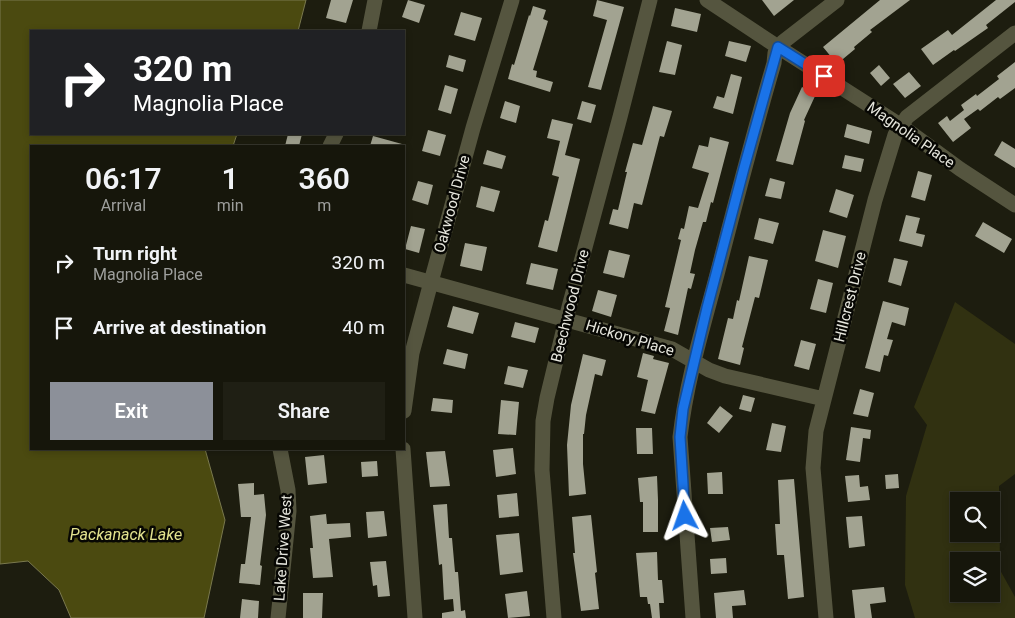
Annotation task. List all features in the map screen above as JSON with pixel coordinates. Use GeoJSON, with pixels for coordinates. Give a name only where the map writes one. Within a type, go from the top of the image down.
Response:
{"type":"FeatureCollection","features":[{"type":"Feature","properties":{"kind":"street"},"geometry":{"type":"LineString","coordinates":[[369,30],[374,0]]}},
{"type":"Feature","properties":{"kind":"street","name":"Oakwood Drive"},"geometry":{"type":"LineString","coordinates":[[405,404],[412,353],[473,128],[512,0]]}},
{"type":"Feature","properties":{"kind":"street","name":"Beechwood Drive"},"geometry":{"type":"LineString","coordinates":[[554,618],[547,542],[542,446],[547,398],[650,0]]}},
{"type":"Feature","properties":{"kind":"street","name":"Magnolia Place"},"geometry":{"type":"LineString","coordinates":[[707,0],[900,125],[960,169],[1015,204]]}},
{"type":"Feature","properties":{"kind":"street"},"geometry":{"type":"LineString","coordinates":[[693,618],[680,437],[683,409],[750,146],[778,47],[837,0]]}},
{"type":"Feature","properties":{"kind":"street","name":"Hillcrest Drive"},"geometry":{"type":"LineString","coordinates":[[826,618],[813,468],[816,431],[875,200],[895,135],[907,116],[1015,33]]}},
{"type":"Feature","properties":{"kind":"street","name":"Hickory Place"},"geometry":{"type":"LineString","coordinates":[[405,275],[672,349],[694,362],[725,376],[824,399]]}},
{"type":"Feature","properties":{"kind":"street","name":"Lake Drive West"},"geometry":{"type":"LineString","coordinates":[[278,618],[289,511],[288,490],[280,450]]}},
{"type":"Feature","properties":{"kind":"street"},"geometry":{"type":"LineString","coordinates":[[403,450],[415,618]]}},
{"type":"Feature","properties":{"kind":"shaded area"},"geometry":{"type":"Polygon","coordinates":[[[955,302],[1015,344],[1015,474],[999,486],[999,492],[950,492],[950,542],[1000,542],[1000,552],[950,552],[950,602],[1000,602],[1000,570],[1015,597],[1015,618],[915,618],[905,585],[906,496],[927,425],[914,407],[955,302]]]}},
{"type":"Feature","properties":{"kind":"water","name":"Packanack Lake"},"geometry":{"type":"Polygon","coordinates":[[[0,0],[306,0],[298,30],[30,30],[30,135],[237,135],[233,145],[30,145],[30,450],[205,450],[225,520],[204,618],[71,618],[59,590],[28,561],[0,564],[0,0]]]}},
{"type":"Feature","properties":{"kind":"building"},"geometry":{"type":"Polygon","coordinates":[[[331,0],[353,0],[346,23],[326,18],[331,0]]]}},
{"type":"Feature","properties":{"kind":"building"},"geometry":{"type":"Polygon","coordinates":[[[408,0],[425,5],[419,23],[402,17],[408,0]]]}},
{"type":"Feature","properties":{"kind":"building"},"geometry":{"type":"Polygon","coordinates":[[[597,0],[624,7],[601,90],[588,87],[607,20],[593,16],[597,0]]]}},
{"type":"Feature","properties":{"kind":"building"},"geometry":{"type":"Polygon","coordinates":[[[762,0],[794,0],[774,16],[762,0]]]}},
{"type":"Feature","properties":{"kind":"building"},"geometry":{"type":"Polygon","coordinates":[[[880,0],[910,0],[870,30],[872,32],[837,64],[823,47],[880,0]]]}},
{"type":"Feature","properties":{"kind":"building"},"geometry":{"type":"Polygon","coordinates":[[[996,0],[1015,0],[1015,2],[986,25],[988,28],[933,65],[921,49],[948,30],[952,35],[996,0]]]}},
{"type":"Feature","properties":{"kind":"building"},"geometry":{"type":"Polygon","coordinates":[[[533,6],[546,10],[543,19],[548,21],[533,70],[537,71],[536,77],[553,82],[550,92],[508,79],[533,6]]]}},
{"type":"Feature","properties":{"kind":"building"},"geometry":{"type":"Polygon","coordinates":[[[675,8],[701,14],[697,32],[671,26],[675,8]]]}},
{"type":"Feature","properties":{"kind":"building"},"geometry":{"type":"Polygon","coordinates":[[[461,12],[482,18],[475,41],[454,35],[461,12]]]}},
{"type":"Feature","properties":{"kind":"building"},"geometry":{"type":"Polygon","coordinates":[[[667,41],[682,45],[675,75],[659,72],[667,41]]]}},
{"type":"Feature","properties":{"kind":"building"},"geometry":{"type":"Polygon","coordinates":[[[729,41],[751,46],[746,62],[725,56],[729,41]]]}},
{"type":"Feature","properties":{"kind":"building"},"geometry":{"type":"Polygon","coordinates":[[[449,55],[466,60],[463,72],[446,67],[449,55]]]}},
{"type":"Feature","properties":{"kind":"building"},"geometry":{"type":"Polygon","coordinates":[[[1015,62],[1015,88],[1000,99],[998,97],[980,111],[978,109],[964,119],[971,128],[953,142],[938,123],[947,116],[950,121],[964,110],[961,105],[976,94],[977,96],[999,79],[997,76],[1015,62]]]}},
{"type":"Feature","properties":{"kind":"building"},"geometry":{"type":"Polygon","coordinates":[[[879,65],[890,78],[881,86],[870,73],[879,65]]]}},
{"type":"Feature","properties":{"kind":"building"},"geometry":{"type":"Polygon","coordinates":[[[909,72],[921,86],[905,98],[893,84],[909,72]]]}},
{"type":"Feature","properties":{"kind":"building"},"geometry":{"type":"Polygon","coordinates":[[[731,74],[742,77],[733,114],[713,108],[717,96],[724,98],[731,74]]]}},
{"type":"Feature","properties":{"kind":"building"},"geometry":{"type":"Polygon","coordinates":[[[445,85],[458,89],[451,114],[438,110],[445,85]]]}},
{"type":"Feature","properties":{"kind":"building"},"geometry":{"type":"Polygon","coordinates":[[[802,87],[816,94],[804,120],[793,165],[776,161],[790,113],[802,87]]]}},
{"type":"Feature","properties":{"kind":"building"},"geometry":{"type":"Polygon","coordinates":[[[505,101],[520,106],[516,123],[500,118],[505,101]]]}},
{"type":"Feature","properties":{"kind":"building"},"geometry":{"type":"Polygon","coordinates":[[[582,101],[596,105],[591,123],[577,119],[582,101]]]}},
{"type":"Feature","properties":{"kind":"building"},"geometry":{"type":"Polygon","coordinates":[[[653,106],[672,111],[664,137],[660,136],[642,205],[634,203],[628,229],[609,224],[613,209],[618,210],[633,143],[642,145],[653,106]]]}},
{"type":"Feature","properties":{"kind":"building"},"geometry":{"type":"Polygon","coordinates":[[[552,119],[573,124],[565,155],[580,159],[557,252],[538,247],[545,220],[548,221],[559,177],[552,175],[560,141],[547,138],[552,119]]]}},
{"type":"Feature","properties":{"kind":"building"},"geometry":{"type":"Polygon","coordinates":[[[847,124],[872,131],[869,144],[844,137],[847,124]]]}},
{"type":"Feature","properties":{"kind":"building"},"geometry":{"type":"Polygon","coordinates":[[[428,130],[446,135],[440,156],[422,151],[428,130]]]}},
{"type":"Feature","properties":{"kind":"building"},"geometry":{"type":"Polygon","coordinates":[[[288,135],[302,135],[299,145],[285,145],[288,135]]]}},
{"type":"Feature","properties":{"kind":"building"},"geometry":{"type":"Polygon","coordinates":[[[373,136],[402,144],[402,145],[370,145],[373,136]]]}},
{"type":"Feature","properties":{"kind":"building"},"geometry":{"type":"Polygon","coordinates":[[[710,137],[729,142],[713,203],[711,202],[706,222],[703,222],[695,250],[690,273],[695,274],[691,289],[688,288],[678,335],[664,331],[670,308],[665,307],[681,240],[678,239],[681,228],[684,229],[689,206],[698,208],[709,173],[692,168],[699,145],[708,147],[710,137]]]}},
{"type":"Feature","properties":{"kind":"building"},"geometry":{"type":"Polygon","coordinates":[[[1002,141],[1015,149],[1015,168],[994,155],[1002,141]]]}},
{"type":"Feature","properties":{"kind":"building"},"geometry":{"type":"Polygon","coordinates":[[[487,150],[506,156],[502,169],[483,164],[487,150]]]}},
{"type":"Feature","properties":{"kind":"building"},"geometry":{"type":"Polygon","coordinates":[[[845,155],[864,159],[861,172],[842,168],[845,155]]]}},
{"type":"Feature","properties":{"kind":"building"},"geometry":{"type":"Polygon","coordinates":[[[918,171],[932,175],[925,201],[911,197],[918,171]]]}},
{"type":"Feature","properties":{"kind":"building"},"geometry":{"type":"Polygon","coordinates":[[[770,178],[785,182],[781,199],[765,196],[770,178]]]}},
{"type":"Feature","properties":{"kind":"building"},"geometry":{"type":"Polygon","coordinates":[[[418,181],[433,185],[428,205],[412,200],[418,181]]]}},
{"type":"Feature","properties":{"kind":"building"},"geometry":{"type":"Polygon","coordinates":[[[481,186],[500,191],[494,212],[476,207],[481,186]]]}},
{"type":"Feature","properties":{"kind":"building"},"geometry":{"type":"Polygon","coordinates":[[[836,189],[854,195],[847,218],[829,212],[836,189]]]}},
{"type":"Feature","properties":{"kind":"building"},"geometry":{"type":"Polygon","coordinates":[[[906,215],[920,218],[916,233],[925,235],[922,247],[899,241],[906,215]]]}},
{"type":"Feature","properties":{"kind":"building"},"geometry":{"type":"Polygon","coordinates":[[[759,218],[779,223],[773,244],[754,239],[759,218]]]}},
{"type":"Feature","properties":{"kind":"building"},"geometry":{"type":"Polygon","coordinates":[[[983,222],[1012,239],[1004,253],[975,236],[983,222]]]}},
{"type":"Feature","properties":{"kind":"building"},"geometry":{"type":"Polygon","coordinates":[[[411,226],[425,229],[419,253],[405,249],[411,226]]]}},
{"type":"Feature","properties":{"kind":"building"},"geometry":{"type":"Polygon","coordinates":[[[823,230],[846,236],[838,268],[815,261],[823,230]]]}},
{"type":"Feature","properties":{"kind":"building"},"geometry":{"type":"Polygon","coordinates":[[[465,243],[487,247],[482,271],[460,266],[465,243]]]}},
{"type":"Feature","properties":{"kind":"building"},"geometry":{"type":"Polygon","coordinates":[[[609,250],[630,255],[624,278],[603,273],[609,250]]]}},
{"type":"Feature","properties":{"kind":"building"},"geometry":{"type":"Polygon","coordinates":[[[749,256],[768,260],[759,298],[755,297],[742,347],[744,348],[740,365],[718,359],[728,318],[733,319],[737,300],[739,301],[749,256]]]}},
{"type":"Feature","properties":{"kind":"building"},"geometry":{"type":"Polygon","coordinates":[[[894,258],[908,261],[901,286],[888,282],[894,258]]]}},
{"type":"Feature","properties":{"kind":"building"},"geometry":{"type":"Polygon","coordinates":[[[531,263],[558,269],[553,290],[526,284],[531,263]]]}},
{"type":"Feature","properties":{"kind":"building"},"geometry":{"type":"Polygon","coordinates":[[[818,279],[833,283],[826,313],[810,309],[818,279]]]}},
{"type":"Feature","properties":{"kind":"building"},"geometry":{"type":"Polygon","coordinates":[[[598,290],[617,295],[611,317],[592,311],[598,290]]]}},
{"type":"Feature","properties":{"kind":"building"},"geometry":{"type":"Polygon","coordinates":[[[883,301],[909,308],[905,326],[892,322],[887,339],[893,340],[888,356],[884,355],[880,372],[865,368],[883,301]]]}},
{"type":"Feature","properties":{"kind":"building"},"geometry":{"type":"Polygon","coordinates":[[[453,306],[479,313],[473,334],[447,327],[453,306]]]}},
{"type":"Feature","properties":{"kind":"building"},"geometry":{"type":"Polygon","coordinates":[[[515,322],[539,328],[535,343],[511,337],[515,322]]]}},
{"type":"Feature","properties":{"kind":"building"},"geometry":{"type":"Polygon","coordinates":[[[801,340],[816,344],[809,370],[794,366],[801,340]]]}},
{"type":"Feature","properties":{"kind":"building"},"geometry":{"type":"Polygon","coordinates":[[[447,349],[468,354],[465,369],[443,364],[447,349]]]}},
{"type":"Feature","properties":{"kind":"building"},"geometry":{"type":"Polygon","coordinates":[[[643,353],[654,356],[653,359],[669,363],[655,414],[641,411],[648,380],[637,377],[643,353]]]}},
{"type":"Feature","properties":{"kind":"building"},"geometry":{"type":"Polygon","coordinates":[[[583,354],[606,360],[602,376],[595,374],[583,434],[586,494],[569,496],[567,445],[571,405],[583,354]]]}},
{"type":"Feature","properties":{"kind":"building"},"geometry":{"type":"Polygon","coordinates":[[[508,366],[528,370],[523,388],[504,384],[508,366]]]}},
{"type":"Feature","properties":{"kind":"building"},"geometry":{"type":"Polygon","coordinates":[[[860,389],[874,393],[868,417],[853,414],[860,389]]]}},
{"type":"Feature","properties":{"kind":"building"},"geometry":{"type":"Polygon","coordinates":[[[743,395],[755,398],[751,412],[739,409],[743,395]]]}},
{"type":"Feature","properties":{"kind":"building"},"geometry":{"type":"Polygon","coordinates":[[[433,398],[453,400],[452,413],[431,411],[433,398]]]}},
{"type":"Feature","properties":{"kind":"building"},"geometry":{"type":"Polygon","coordinates":[[[501,400],[519,402],[516,435],[498,434],[501,400]]]}},
{"type":"Feature","properties":{"kind":"building"},"geometry":{"type":"Polygon","coordinates":[[[720,406],[733,416],[719,433],[707,423],[720,406]]]}},
{"type":"Feature","properties":{"kind":"building"},"geometry":{"type":"Polygon","coordinates":[[[772,423],[786,426],[781,452],[766,450],[772,423]]]}},
{"type":"Feature","properties":{"kind":"building"},"geometry":{"type":"Polygon","coordinates":[[[851,427],[871,430],[870,439],[863,438],[860,462],[846,460],[851,427]]]}},
{"type":"Feature","properties":{"kind":"building"},"geometry":{"type":"Polygon","coordinates":[[[636,428],[652,428],[653,454],[637,454],[636,428]]]}},
{"type":"Feature","properties":{"kind":"building"},"geometry":{"type":"Polygon","coordinates":[[[513,448],[516,474],[496,477],[493,450],[513,448]]]}},
{"type":"Feature","properties":{"kind":"building"},"geometry":{"type":"Polygon","coordinates":[[[445,451],[450,486],[430,487],[426,452],[445,451]]]}},
{"type":"Feature","properties":{"kind":"building"},"geometry":{"type":"Polygon","coordinates":[[[324,455],[327,483],[308,485],[305,457],[324,455]]]}},
{"type":"Feature","properties":{"kind":"building"},"geometry":{"type":"Polygon","coordinates":[[[377,461],[378,476],[362,477],[361,462],[377,461]]]}},
{"type":"Feature","properties":{"kind":"building"},"geometry":{"type":"Polygon","coordinates":[[[722,472],[723,494],[708,494],[707,473],[722,472]]]}},
{"type":"Feature","properties":{"kind":"building"},"geometry":{"type":"Polygon","coordinates":[[[898,474],[899,488],[886,489],[885,475],[898,474]]]}},
{"type":"Feature","properties":{"kind":"building"},"geometry":{"type":"Polygon","coordinates":[[[859,475],[860,487],[868,486],[870,500],[848,502],[845,476],[859,475]]]}},
{"type":"Feature","properties":{"kind":"building"},"geometry":{"type":"Polygon","coordinates":[[[657,476],[658,532],[643,532],[643,502],[640,502],[638,478],[657,476]]]}},
{"type":"Feature","properties":{"kind":"building"},"geometry":{"type":"Polygon","coordinates":[[[794,479],[804,597],[788,599],[784,555],[777,555],[775,524],[780,524],[778,480],[794,479]]]}},
{"type":"Feature","properties":{"kind":"building"},"geometry":{"type":"Polygon","coordinates":[[[254,483],[254,495],[264,494],[266,515],[260,565],[262,566],[260,585],[239,583],[241,564],[245,564],[251,517],[241,517],[238,484],[254,483]]]}},
{"type":"Feature","properties":{"kind":"building"},"geometry":{"type":"Polygon","coordinates":[[[517,493],[519,516],[499,518],[497,495],[517,493]]]}},
{"type":"Feature","properties":{"kind":"building"},"geometry":{"type":"Polygon","coordinates":[[[447,504],[449,538],[452,538],[455,572],[458,572],[461,611],[465,610],[466,618],[442,618],[442,613],[454,611],[453,599],[444,600],[442,564],[439,565],[433,505],[447,504]]]}},
{"type":"Feature","properties":{"kind":"building"},"geometry":{"type":"Polygon","coordinates":[[[384,511],[387,536],[368,538],[366,512],[384,511]]]}},
{"type":"Feature","properties":{"kind":"building"},"geometry":{"type":"Polygon","coordinates":[[[326,514],[327,524],[350,523],[351,537],[329,539],[333,577],[313,578],[310,548],[313,548],[310,516],[326,514]]]}},
{"type":"Feature","properties":{"kind":"building"},"geometry":{"type":"Polygon","coordinates":[[[591,515],[599,609],[581,611],[573,553],[575,553],[572,517],[591,515]]]}},
{"type":"Feature","properties":{"kind":"building"},"geometry":{"type":"Polygon","coordinates":[[[862,516],[865,546],[849,548],[846,517],[862,516]]]}},
{"type":"Feature","properties":{"kind":"building"},"geometry":{"type":"Polygon","coordinates":[[[728,527],[730,540],[712,542],[710,528],[728,527]]]}},
{"type":"Feature","properties":{"kind":"building"},"geometry":{"type":"Polygon","coordinates":[[[519,533],[523,572],[500,575],[496,535],[519,533]]]}},
{"type":"Feature","properties":{"kind":"building"},"geometry":{"type":"Polygon","coordinates":[[[657,552],[658,580],[662,580],[664,603],[659,603],[660,618],[652,618],[647,597],[640,597],[636,553],[657,552]]]}},
{"type":"Feature","properties":{"kind":"building"},"geometry":{"type":"Polygon","coordinates":[[[726,558],[727,573],[711,574],[710,559],[726,558]]]}},
{"type":"Feature","properties":{"kind":"building"},"geometry":{"type":"Polygon","coordinates":[[[386,561],[390,596],[378,597],[377,585],[373,586],[370,562],[386,561]]]}},
{"type":"Feature","properties":{"kind":"building"},"geometry":{"type":"Polygon","coordinates":[[[884,587],[886,602],[870,604],[872,618],[855,618],[852,590],[884,587]]]}},
{"type":"Feature","properties":{"kind":"building"},"geometry":{"type":"Polygon","coordinates":[[[744,590],[746,605],[732,606],[733,618],[716,618],[714,593],[744,590]]]}},
{"type":"Feature","properties":{"kind":"building"},"geometry":{"type":"Polygon","coordinates":[[[527,591],[530,616],[508,618],[505,594],[527,591]]]}},
{"type":"Feature","properties":{"kind":"building"},"geometry":{"type":"Polygon","coordinates":[[[303,593],[323,593],[322,618],[303,618],[303,593]]]}},
{"type":"Feature","properties":{"kind":"building"},"geometry":{"type":"Polygon","coordinates":[[[242,599],[259,601],[258,618],[240,618],[242,599]]]}},
{"type":"Feature","properties":{"kind":"route"},"geometry":{"type":"LineString","coordinates":[[685,516],[680,437],[683,409],[752,136],[778,47],[824,76]]}}]}
